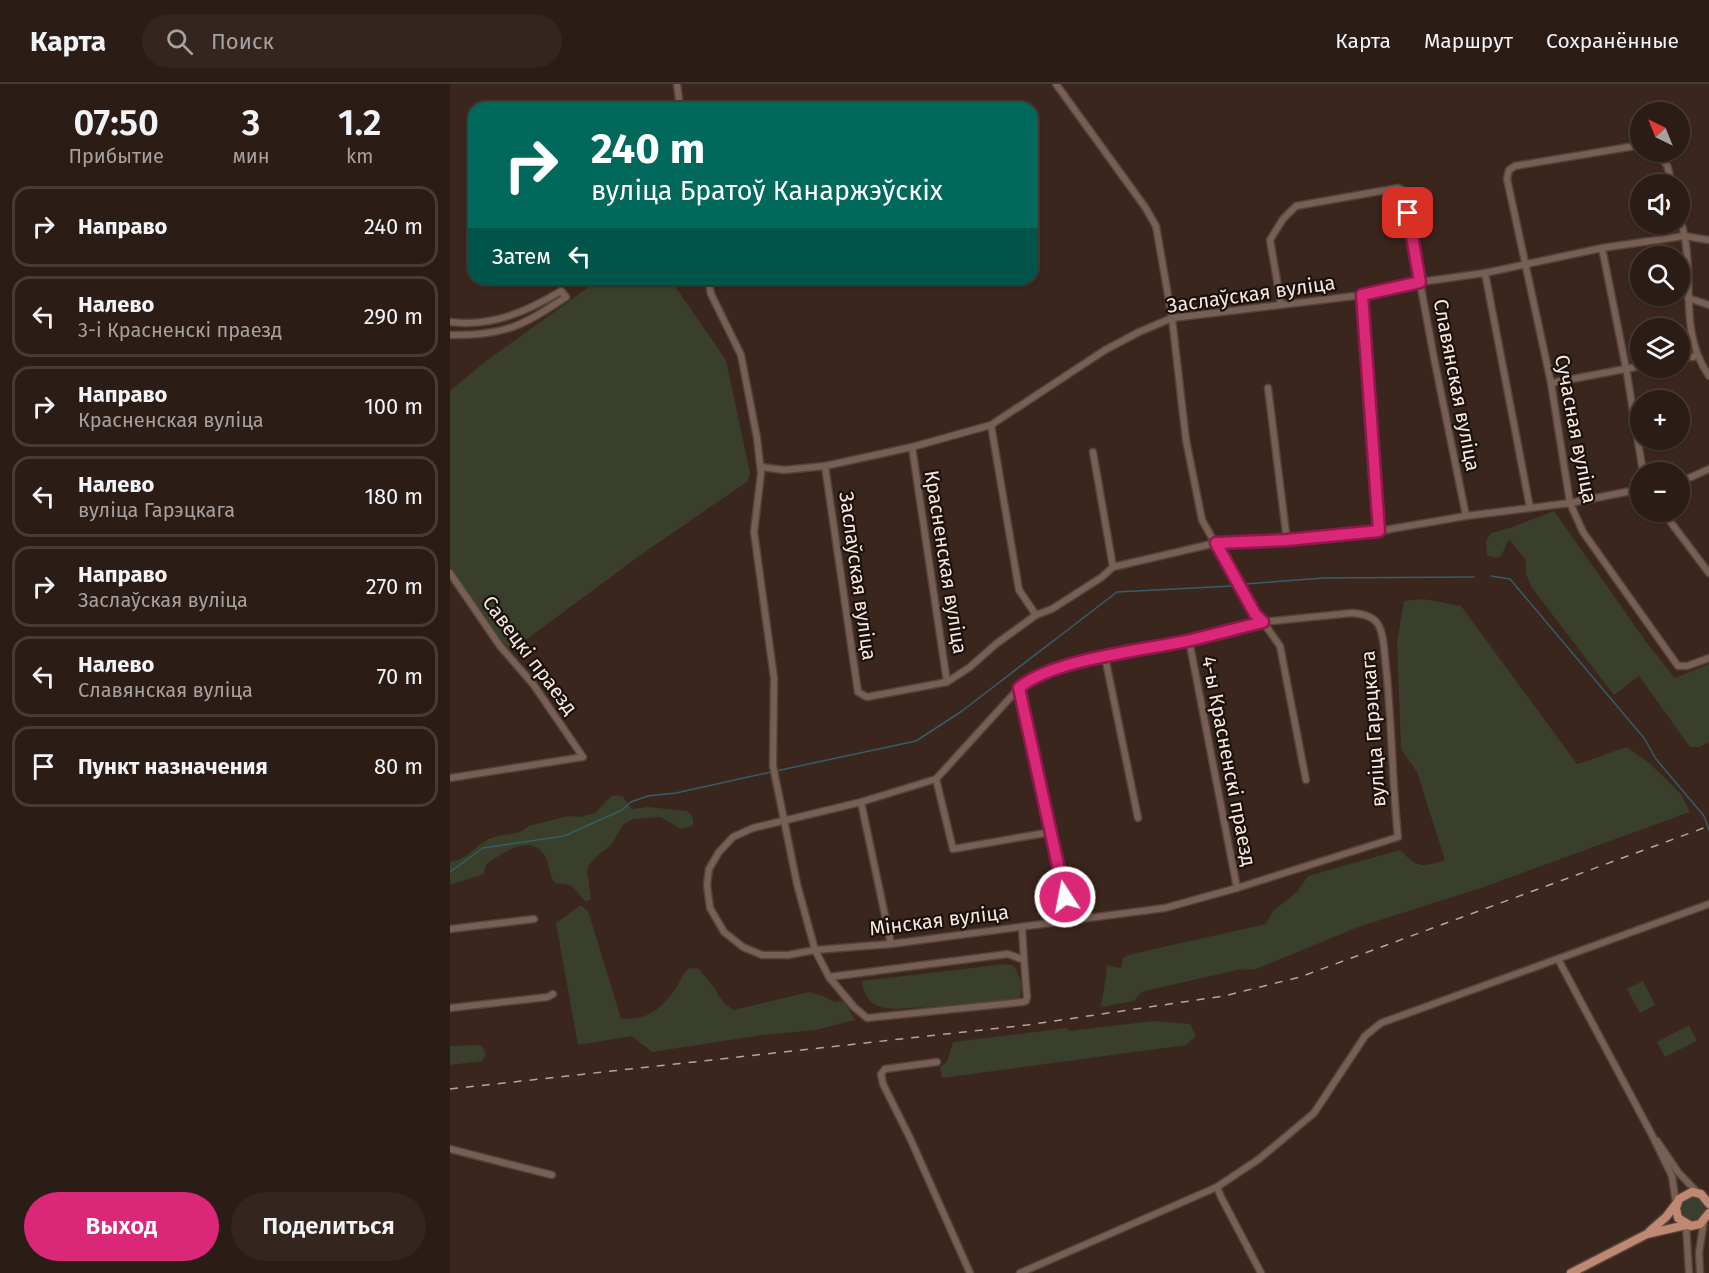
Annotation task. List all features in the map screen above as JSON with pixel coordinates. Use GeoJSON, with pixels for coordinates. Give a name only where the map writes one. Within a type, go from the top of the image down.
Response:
{"type":"FeatureCollection","features":[{"type":"Feature","properties":{"kind":"main road"},"geometry":{"type":"LineString","coordinates":[[1647,1234],[1687,1193],[1709,1191]]}},
{"type":"Feature","properties":{"kind":"main road"},"geometry":{"type":"LineString","coordinates":[[1697,1192],[1705,1197],[1709,1204]]}},
{"type":"Feature","properties":{"kind":"main road"},"geometry":{"type":"LineString","coordinates":[[1676,1203],[1676,1214],[1686,1225]]}},
{"type":"Feature","properties":{"kind":"main road"},"geometry":{"type":"LineString","coordinates":[[1571,1273],[1647,1234],[1686,1225],[1696,1226],[1707,1217]]}},
{"type":"Feature","properties":{"kind":"street"},"geometry":{"type":"LineString","coordinates":[[677,84],[679,102]]}},
{"type":"Feature","properties":{"kind":"street"},"geometry":{"type":"LineString","coordinates":[[1056,84],[1145,207],[1156,226],[1173,318],[1186,440],[1202,520],[1255,614],[1280,646],[1306,780]]}},
{"type":"Feature","properties":{"kind":"street","name":"Сучасная вуліца"},"geometry":{"type":"LineString","coordinates":[[1630,147],[1515,166],[1509,170],[1507,179],[1551,383],[1570,503],[1589,541],[1678,666],[1687,666],[1709,658]]}},
{"type":"Feature","properties":{"kind":"street","name":"Славянская вуліца"},"geometry":{"type":"LineString","coordinates":[[1281,304],[1270,240],[1283,219],[1296,206],[1398,188],[1403,190],[1466,516]]}},
{"type":"Feature","properties":{"kind":"street"},"geometry":{"type":"LineString","coordinates":[[1684,236],[1686,246]]}},
{"type":"Feature","properties":{"kind":"street","name":"Заслаўская вуліца"},"geometry":{"type":"LineString","coordinates":[[761,467],[784,470],[825,466],[912,447],[991,425],[1105,350],[1139,332],[1173,318],[1362,295],[1420,282],[1485,273],[1602,248],[1684,236],[1709,240]]}},
{"type":"Feature","properties":{"kind":"street"},"geometry":{"type":"LineString","coordinates":[[1602,248],[1626,368],[1641,462]]}},
{"type":"Feature","properties":{"kind":"street"},"geometry":{"type":"LineString","coordinates":[[1485,273],[1530,508]]}},
{"type":"Feature","properties":{"kind":"street"},"geometry":{"type":"LineString","coordinates":[[709,285],[711,294],[741,355],[761,467],[753,532],[774,678],[773,766],[797,884],[815,950],[829,978],[854,1007],[867,1018],[1026,1001],[1022,927]]}},
{"type":"Feature","properties":{"kind":"street"},"geometry":{"type":"LineString","coordinates":[[450,322],[484,323],[508,318],[561,291],[566,297],[524,324],[502,332],[471,336],[450,335]]}},
{"type":"Feature","properties":{"kind":"street"},"geometry":{"type":"LineString","coordinates":[[1362,295],[1379,531]]}},
{"type":"Feature","properties":{"kind":"street"},"geometry":{"type":"LineString","coordinates":[[1690,299],[1709,305]]}},
{"type":"Feature","properties":{"kind":"street"},"geometry":{"type":"LineString","coordinates":[[1689,306],[1692,339],[1697,356],[1709,375]]}},
{"type":"Feature","properties":{"kind":"street"},"geometry":{"type":"LineString","coordinates":[[1690,357],[1697,356]]}},
{"type":"Feature","properties":{"kind":"street"},"geometry":{"type":"LineString","coordinates":[[1551,383],[1630,367]]}},
{"type":"Feature","properties":{"kind":"street"},"geometry":{"type":"LineString","coordinates":[[1268,388],[1287,540]]}},
{"type":"Feature","properties":{"kind":"street"},"geometry":{"type":"LineString","coordinates":[[991,425],[1019,590],[1036,615]]}},
{"type":"Feature","properties":{"kind":"street","name":"Красненская вуліца"},"geometry":{"type":"LineString","coordinates":[[912,447],[947,682]]}},
{"type":"Feature","properties":{"kind":"street"},"geometry":{"type":"LineString","coordinates":[[1093,452],[1113,567]]}},
{"type":"Feature","properties":{"kind":"street","name":"Заслаўская вуліца"},"geometry":{"type":"LineString","coordinates":[[825,466],[858,692]]}},
{"type":"Feature","properties":{"kind":"street"},"geometry":{"type":"LineString","coordinates":[[1690,478],[1709,469]]}},
{"type":"Feature","properties":{"kind":"street","name":"Красненская вуліца"},"geometry":{"type":"LineString","coordinates":[[858,692],[867,698],[947,682],[970,667],[996,644],[1036,615],[1053,609],[1102,577],[1113,567],[1216,543],[1287,540],[1379,531],[1466,516],[1570,503],[1630,491]]}},
{"type":"Feature","properties":{"kind":"street"},"geometry":{"type":"LineString","coordinates":[[1671,522],[1709,573]]}},
{"type":"Feature","properties":{"kind":"street","name":"Савецкі праезд"},"geometry":{"type":"LineString","coordinates":[[450,573],[500,646],[533,684],[583,757],[450,778]]}},
{"type":"Feature","properties":{"kind":"street","name":"вуліца Гарэцкага"},"geometry":{"type":"LineString","coordinates":[[1263,622],[1352,613],[1364,614],[1376,620],[1381,629],[1389,692],[1398,837]]}},
{"type":"Feature","properties":{"kind":"street"},"geometry":{"type":"LineString","coordinates":[[784,821],[861,802],[936,779],[1019,688],[1050,670],[1263,622]]}},
{"type":"Feature","properties":{"kind":"street","name":"4-ы Красненскі праезд"},"geometry":{"type":"LineString","coordinates":[[1189,640],[1237,888]]}},
{"type":"Feature","properties":{"kind":"street"},"geometry":{"type":"LineString","coordinates":[[1105,657],[1138,818]]}},
{"type":"Feature","properties":{"kind":"street"},"geometry":{"type":"LineString","coordinates":[[1019,688],[1056,850],[1069,920]]}},
{"type":"Feature","properties":{"kind":"street"},"geometry":{"type":"LineString","coordinates":[[936,779],[953,849],[1051,832]]}},
{"type":"Feature","properties":{"kind":"street"},"geometry":{"type":"LineString","coordinates":[[861,802],[891,944]]}},
{"type":"Feature","properties":{"kind":"street","name":"Мінская вуліца"},"geometry":{"type":"LineString","coordinates":[[784,821],[753,828],[733,837],[719,852],[709,869],[707,885],[710,908],[724,932],[742,947],[762,955],[788,955],[815,950],[891,944],[1165,908],[1237,888],[1398,837]]}},
{"type":"Feature","properties":{"kind":"street"},"geometry":{"type":"LineString","coordinates":[[1020,1273],[1217,1186],[1259,1159],[1314,1113],[1365,1036],[1381,1023],[1709,904]]}},
{"type":"Feature","properties":{"kind":"street"},"geometry":{"type":"LineString","coordinates":[[450,929],[534,919]]}},
{"type":"Feature","properties":{"kind":"street"},"geometry":{"type":"LineString","coordinates":[[829,978],[1008,954],[1023,960]]}},
{"type":"Feature","properties":{"kind":"street"},"geometry":{"type":"LineString","coordinates":[[1558,959],[1672,1176],[1676,1203]]}},
{"type":"Feature","properties":{"kind":"street"},"geometry":{"type":"LineString","coordinates":[[450,1008],[548,997],[552,994]]}},
{"type":"Feature","properties":{"kind":"street"},"geometry":{"type":"LineString","coordinates":[[938,1062],[885,1069],[880,1074],[970,1273]]}},
{"type":"Feature","properties":{"kind":"street"},"geometry":{"type":"LineString","coordinates":[[1652,1135],[1668,1154],[1678,1172],[1697,1192]]}},
{"type":"Feature","properties":{"kind":"street"},"geometry":{"type":"LineString","coordinates":[[450,1149],[552,1175]]}},
{"type":"Feature","properties":{"kind":"street"},"geometry":{"type":"LineString","coordinates":[[1217,1186],[1260,1271]]}},
{"type":"Feature","properties":{"kind":"street"},"geometry":{"type":"LineString","coordinates":[[1700,1273],[1699,1252],[1707,1217]]}},
{"type":"Feature","properties":{"kind":"street"},"geometry":{"type":"LineString","coordinates":[[1686,1225],[1689,1273]]}},
{"type":"Feature","properties":{"kind":"green space"},"geometry":{"type":"Polygon","coordinates":[[[592,285],[674,285],[726,360],[750,473],[748,481],[642,554],[508,653],[450,567],[450,391],[486,361],[592,285]]]}},
{"type":"Feature","properties":{"kind":"green space"},"geometry":{"type":"Polygon","coordinates":[[[1554,511],[1647,643],[1675,678],[1709,664],[1709,742],[1700,747],[1690,747],[1639,676],[1614,695],[1532,588],[1526,574],[1526,560],[1509,539],[1501,556],[1496,558],[1487,555],[1486,541],[1491,533],[1554,511]]]}},
{"type":"Feature","properties":{"kind":"green space"},"geometry":{"type":"Polygon","coordinates":[[[1423,599],[1461,606],[1577,764],[1627,747],[1649,763],[1681,794],[1690,812],[1481,888],[1361,926],[1256,969],[1237,970],[1145,991],[1140,993],[1134,1001],[1101,1007],[1106,965],[1121,968],[1123,958],[1132,954],[1266,924],[1273,911],[1297,892],[1308,876],[1400,850],[1420,865],[1445,860],[1417,772],[1401,749],[1397,642],[1404,601],[1423,599]]]}},
{"type":"Feature","properties":{"kind":"green space"},"geometry":{"type":"Polygon","coordinates":[[[611,796],[623,797],[632,809],[648,807],[687,811],[693,817],[693,826],[681,829],[661,817],[633,819],[623,825],[611,845],[589,865],[587,870],[591,899],[586,902],[571,885],[555,883],[543,853],[538,848],[526,845],[508,851],[488,862],[484,874],[450,885],[450,862],[463,858],[486,841],[496,836],[516,833],[528,826],[568,816],[580,817],[595,813],[611,796]]]}},
{"type":"Feature","properties":{"kind":"green space"},"geometry":{"type":"Polygon","coordinates":[[[581,905],[588,911],[621,1018],[640,1018],[656,1010],[669,998],[684,973],[690,968],[699,969],[727,1006],[734,1010],[809,992],[835,1002],[844,1001],[855,1020],[816,1030],[762,1035],[652,1052],[632,1036],[578,1045],[556,923],[581,905]]]}},
{"type":"Feature","properties":{"kind":"green space"},"geometry":{"type":"Polygon","coordinates":[[[1005,964],[1014,966],[1020,978],[1021,993],[1018,1001],[896,1009],[872,1002],[863,988],[862,981],[1005,964]]]}},
{"type":"Feature","properties":{"kind":"green space"},"geometry":{"type":"Polygon","coordinates":[[[1643,981],[1655,1005],[1640,1013],[1627,989],[1643,981]]]}},
{"type":"Feature","properties":{"kind":"green space"},"geometry":{"type":"Polygon","coordinates":[[[1153,1021],[1190,1024],[1196,1036],[1186,1045],[942,1078],[940,1067],[947,1062],[953,1042],[1067,1028],[1069,1031],[1153,1021]]]}},
{"type":"Feature","properties":{"kind":"green space"},"geometry":{"type":"Polygon","coordinates":[[[1689,1025],[1697,1041],[1665,1057],[1657,1042],[1689,1025]]]}},
{"type":"Feature","properties":{"kind":"green space"},"geometry":{"type":"Polygon","coordinates":[[[450,1046],[482,1046],[486,1054],[482,1061],[450,1065],[450,1046]]]}},
{"type":"Feature","properties":{"kind":"green space"},"geometry":{"type":"Polygon","coordinates":[[[1694,1196],[1701,1199],[1705,1209],[1700,1219],[1692,1221],[1682,1215],[1681,1208],[1683,1201],[1694,1196]]]}},
{"type":"Feature","properties":{"kind":"waterway"},"geometry":{"type":"LineString","coordinates":[[1491,576],[1510,579],[1644,738],[1656,759],[1704,816],[1709,830]]}},
{"type":"Feature","properties":{"kind":"waterway"},"geometry":{"type":"LineString","coordinates":[[1245,584],[1324,578],[1474,577]]}},
{"type":"Feature","properties":{"kind":"waterway"},"geometry":{"type":"LineString","coordinates":[[776,771],[916,741],[962,711],[1117,592],[1232,586]]}},
{"type":"Feature","properties":{"kind":"waterway"},"geometry":{"type":"LineString","coordinates":[[450,872],[483,848],[564,836],[622,810],[631,802],[648,796],[676,793],[771,772]]}},
{"type":"Feature","properties":{"kind":"railway"},"geometry":{"type":"LineString","coordinates":[[450,1089],[1027,1025],[1224,996],[1300,977],[1709,826]]}},
{"type":"Feature","properties":{"kind":"route"},"geometry":{"type":"LineString","coordinates":[[1065,897],[1019,688],[1050,670],[1263,622],[1244,596],[1216,543],[1287,540],[1379,531],[1362,295],[1420,282],[1408,213]]}}]}
